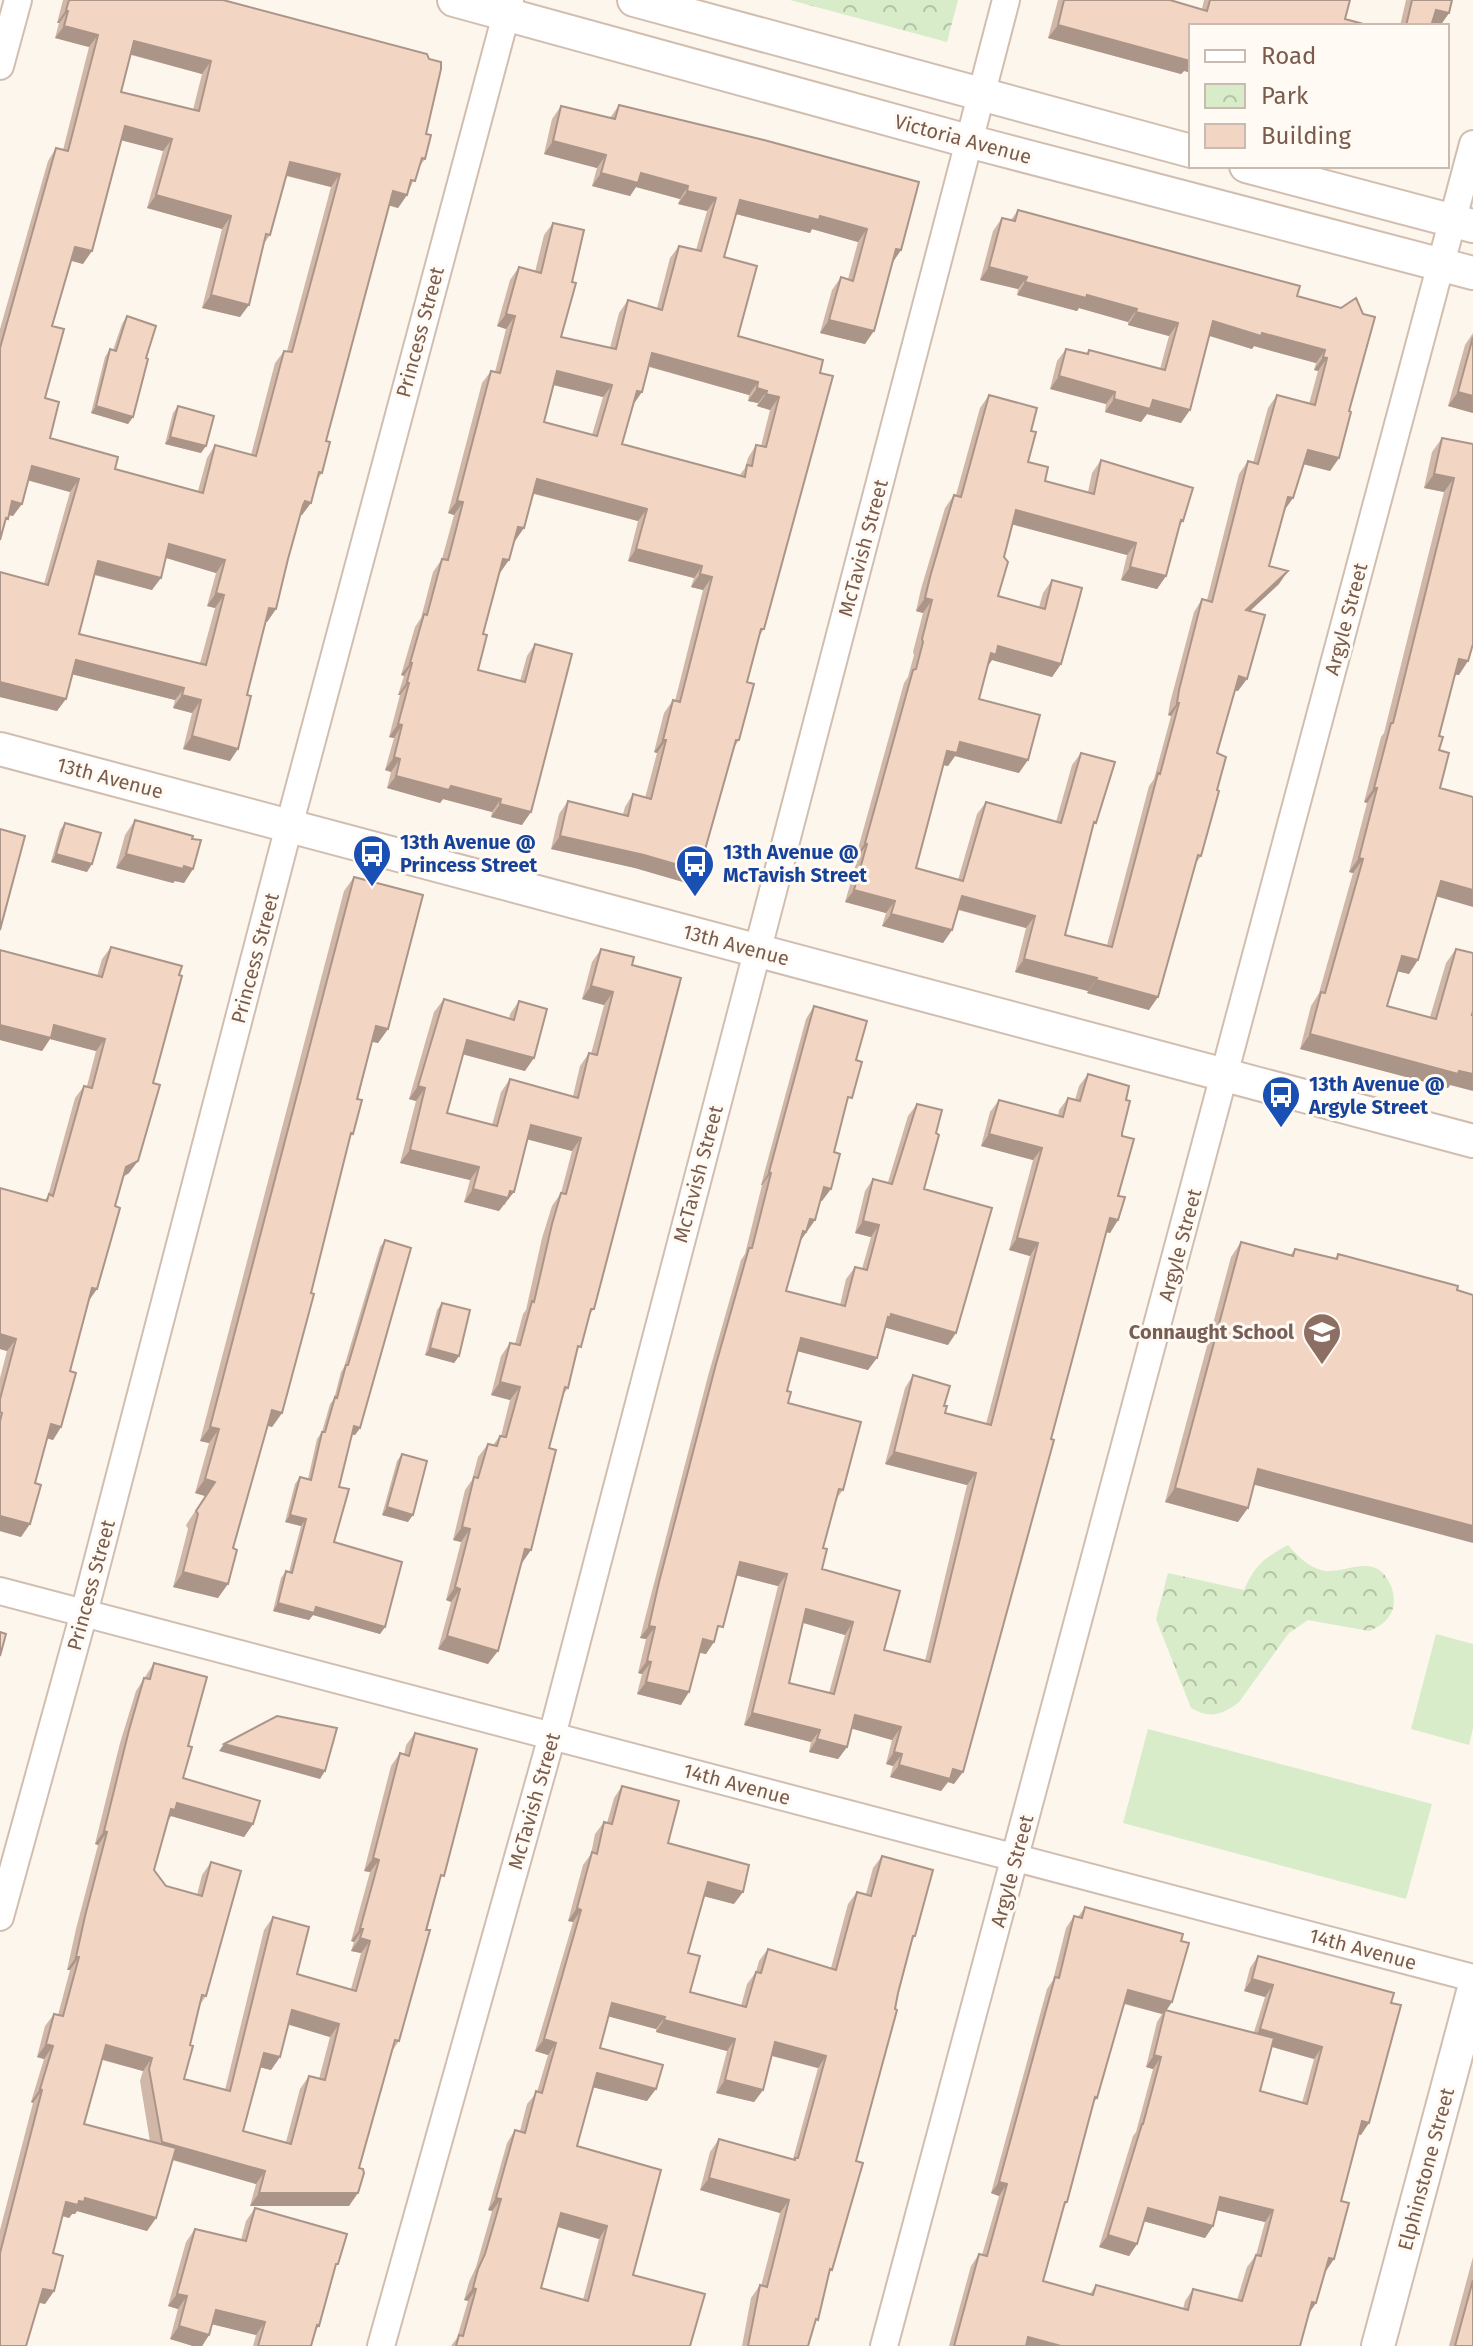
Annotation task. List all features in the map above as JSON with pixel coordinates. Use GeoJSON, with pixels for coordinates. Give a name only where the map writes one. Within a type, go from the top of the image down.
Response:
{"type":"FeatureCollection","features":[{"type":"Feature","properties":{"kind":"street"},"geometry":{"type":"LineString","coordinates":[[0,66],[18,0]]}},
{"type":"Feature","properties":{"kind":"street","name":"Victoria Avenue"},"geometry":{"type":"LineString","coordinates":[[454,0],[508,7],[968,141],[1473,273]]}},
{"type":"Feature","properties":{"kind":"street"},"geometry":{"type":"LineString","coordinates":[[634,0],[1189,150]]}},
{"type":"Feature","properties":{"kind":"street","name":"McTavish Street"},"geometry":{"type":"LineString","coordinates":[[381,2346],[552,1736],[1006,0]]}},
{"type":"Feature","properties":{"kind":"street","name":"Princess Street"},"geometry":{"type":"LineString","coordinates":[[0,1917],[84,1613],[289,826],[508,7]]}},
{"type":"Feature","properties":{"kind":"street","name":"Argyle Street"},"geometry":{"type":"LineString","coordinates":[[884,2346],[1441,264],[1463,224],[1473,144]]}},
{"type":"Feature","properties":{"kind":"street"},"geometry":{"type":"LineString","coordinates":[[1253,168],[1463,224]]}},
{"type":"Feature","properties":{"kind":"street","name":"13th Avenue"},"geometry":{"type":"LineString","coordinates":[[0,749],[1473,1141]]}},
{"type":"Feature","properties":{"kind":"street","name":"14th Avenue"},"geometry":{"type":"LineString","coordinates":[[0,1591],[1473,1978]]}},
{"type":"Feature","properties":{"kind":"street","name":"Elphinstone Street"},"geometry":{"type":"LineString","coordinates":[[1378,2346],[1473,1992]]}},
{"type":"Feature","properties":{"kind":"green space"},"geometry":{"type":"Polygon","coordinates":[[[790,0],[958,0],[947,42],[790,0]]]}},
{"type":"Feature","properties":{"kind":"green space"},"geometry":{"type":"Polygon","coordinates":[[[1288,1545],[1305,1562],[1318,1569],[1376,1568],[1384,1574],[1392,1589],[1394,1602],[1390,1615],[1369,1631],[1308,1620],[1289,1633],[1239,1702],[1216,1714],[1204,1714],[1191,1708],[1156,1619],[1168,1573],[1244,1590],[1261,1563],[1288,1545]]]}},
{"type":"Feature","properties":{"kind":"green space"},"geometry":{"type":"Polygon","coordinates":[[[1436,1634],[1473,1644],[1473,1728],[1469,1745],[1411,1729],[1436,1634]]]}},
{"type":"Feature","properties":{"kind":"green space"},"geometry":{"type":"Polygon","coordinates":[[[1148,1729],[1432,1804],[1406,1899],[1123,1823],[1148,1729]]]}},
{"type":"Feature","properties":{"kind":"building"},"geometry":{"type":"Polygon","coordinates":[[[69,0],[223,0],[427,54],[429,59],[441,62],[426,134],[431,135],[425,159],[422,158],[415,181],[411,180],[407,195],[393,191],[326,441],[330,442],[322,473],[319,472],[311,503],[305,501],[303,505],[276,609],[269,608],[247,695],[251,696],[238,749],[192,736],[201,700],[182,695],[184,688],[76,660],[66,699],[0,682],[0,572],[48,585],[79,479],[32,466],[22,504],[12,501],[0,540],[0,348],[56,148],[68,151],[98,35],[64,26],[69,0]],[[134,41],[121,92],[199,111],[211,61],[134,41]],[[125,126],[92,251],[75,247],[52,326],[64,329],[45,398],[59,402],[50,438],[118,457],[115,469],[203,493],[215,445],[256,456],[284,351],[292,352],[340,174],[290,162],[270,235],[266,234],[249,305],[211,295],[231,216],[156,195],[172,139],[125,126]],[[169,544],[161,578],[98,561],[79,634],[206,665],[224,595],[216,593],[225,560],[169,544]]]}},
{"type":"Feature","properties":{"kind":"building"},"geometry":{"type":"Polygon","coordinates":[[[1064,0],[1170,0],[1207,11],[1210,0],[1350,0],[1345,19],[1364,24],[1189,24],[1189,61],[1058,25],[1064,0]]]}},
{"type":"Feature","properties":{"kind":"building"},"geometry":{"type":"Polygon","coordinates":[[[1412,0],[1452,0],[1449,13],[1436,10],[1432,24],[1406,24],[1412,0]]]}},
{"type":"Feature","properties":{"kind":"building"},"geometry":{"type":"Polygon","coordinates":[[[619,105],[919,182],[901,250],[896,249],[874,331],[829,320],[841,277],[853,281],[867,229],[740,200],[724,257],[757,266],[738,336],[823,360],[820,373],[833,376],[747,682],[754,684],[739,740],[736,740],[699,871],[560,836],[568,801],[628,816],[633,794],[651,799],[673,700],[680,702],[712,577],[700,574],[702,566],[636,549],[647,509],[537,479],[524,528],[518,527],[509,560],[503,559],[483,634],[487,635],[478,670],[525,682],[535,644],[572,654],[531,812],[500,804],[501,799],[396,776],[400,759],[394,757],[402,725],[398,724],[409,683],[410,663],[442,559],[448,560],[463,502],[457,501],[491,371],[500,373],[515,316],[506,314],[519,267],[541,273],[553,223],[584,230],[572,282],[576,283],[561,337],[616,349],[628,300],[662,310],[679,246],[701,251],[716,198],[687,191],[688,186],[641,173],[638,183],[601,173],[606,155],[553,141],[561,106],[615,119],[619,105]],[[652,353],[642,392],[637,391],[622,444],[745,477],[747,465],[752,466],[756,445],[766,447],[779,397],[757,388],[758,382],[652,353]],[[557,371],[544,422],[597,436],[612,385],[557,371]]]}},
{"type":"Feature","properties":{"kind":"building"},"geometry":{"type":"Polygon","coordinates":[[[1018,210],[1300,286],[1297,296],[1341,308],[1356,298],[1363,314],[1375,317],[1339,458],[1308,450],[1293,498],[1288,497],[1269,566],[1288,571],[1246,610],[1265,615],[1247,679],[1239,676],[1217,753],[1226,757],[1219,791],[1158,997],[1024,959],[1035,916],[962,896],[952,930],[891,914],[895,901],[854,890],[923,642],[932,600],[925,598],[930,577],[954,495],[961,497],[989,395],[1037,408],[1031,431],[1036,432],[1028,462],[1048,467],[1045,481],[1094,494],[1101,460],[1193,488],[1166,576],[1130,567],[1136,543],[1016,510],[1004,557],[1008,562],[998,596],[1045,609],[1052,580],[1082,588],[1077,607],[1061,664],[998,646],[996,655],[991,653],[979,699],[1040,715],[1028,760],[960,742],[957,753],[947,751],[916,868],[963,881],[986,802],[1061,823],[1081,753],[1115,762],[1094,822],[1065,935],[1112,947],[1179,703],[1179,690],[1202,599],[1212,602],[1248,461],[1258,464],[1277,395],[1315,405],[1327,358],[1323,357],[1325,350],[1262,333],[1261,336],[1213,321],[1190,410],[1153,400],[1150,409],[1114,399],[1115,392],[1059,376],[1066,349],[1088,354],[1089,350],[1165,370],[1178,323],[1087,295],[1086,298],[1025,282],[1027,277],[989,267],[1002,218],[1015,221],[1018,210]]]}},
{"type":"Feature","properties":{"kind":"building"},"geometry":{"type":"Polygon","coordinates":[[[127,316],[156,326],[133,417],[96,406],[110,349],[116,351],[127,316]]]}},
{"type":"Feature","properties":{"kind":"building"},"geometry":{"type":"Polygon","coordinates":[[[1473,337],[1473,396],[1458,392],[1473,337]]]}},
{"type":"Feature","properties":{"kind":"building"},"geometry":{"type":"Polygon","coordinates":[[[178,406],[214,416],[206,446],[170,437],[178,406]]]}},
{"type":"Feature","properties":{"kind":"building"},"geometry":{"type":"Polygon","coordinates":[[[1442,438],[1473,444],[1473,644],[1468,661],[1459,659],[1439,736],[1443,737],[1439,750],[1449,753],[1440,788],[1473,797],[1473,890],[1441,881],[1418,960],[1402,956],[1387,1006],[1436,1019],[1456,949],[1473,953],[1473,1074],[1459,1071],[1458,1074],[1310,1034],[1321,992],[1325,993],[1363,859],[1359,858],[1377,788],[1374,788],[1454,478],[1434,474],[1442,438]]]}},
{"type":"Feature","properties":{"kind":"building"},"geometry":{"type":"Polygon","coordinates":[[[135,820],[201,840],[193,869],[126,854],[135,820]]]}},
{"type":"Feature","properties":{"kind":"building"},"geometry":{"type":"Polygon","coordinates":[[[65,823],[101,833],[92,864],[56,854],[65,823]]]}},
{"type":"Feature","properties":{"kind":"building"},"geometry":{"type":"Polygon","coordinates":[[[0,829],[25,836],[0,930],[0,829]]]}},
{"type":"Feature","properties":{"kind":"building"},"geometry":{"type":"Polygon","coordinates":[[[354,877],[423,895],[388,1029],[376,1026],[357,1099],[362,1100],[311,1293],[314,1294],[282,1413],[272,1410],[233,1548],[237,1550],[228,1584],[183,1572],[198,1514],[196,1511],[215,1482],[205,1479],[219,1429],[210,1427],[354,877]]]}},
{"type":"Feature","properties":{"kind":"building"},"geometry":{"type":"Polygon","coordinates":[[[111,947],[182,966],[179,975],[182,976],[153,1083],[160,1085],[138,1161],[126,1167],[115,1206],[120,1208],[97,1289],[92,1288],[70,1371],[76,1373],[61,1427],[51,1424],[35,1483],[41,1485],[30,1524],[0,1516],[0,1399],[16,1339],[0,1334],[0,1188],[47,1201],[49,1194],[53,1196],[84,1086],[92,1088],[105,1039],[54,1025],[51,1038],[0,1025],[0,950],[102,977],[111,947]]]}},
{"type":"Feature","properties":{"kind":"building"},"geometry":{"type":"Polygon","coordinates":[[[601,949],[634,957],[632,965],[681,978],[594,1309],[591,1309],[581,1347],[578,1346],[549,1448],[556,1450],[531,1550],[525,1549],[498,1651],[447,1636],[460,1589],[455,1587],[470,1529],[462,1527],[474,1477],[478,1478],[488,1444],[497,1446],[500,1436],[506,1437],[520,1387],[500,1382],[510,1343],[520,1345],[561,1193],[566,1194],[581,1138],[531,1125],[514,1192],[510,1191],[508,1198],[473,1189],[479,1167],[410,1150],[425,1088],[418,1086],[444,999],[514,1020],[519,1001],[547,1009],[534,1058],[467,1040],[447,1113],[497,1126],[510,1079],[578,1098],[589,1053],[597,1055],[613,992],[591,986],[601,949]]]}},
{"type":"Feature","properties":{"kind":"building"},"geometry":{"type":"Polygon","coordinates":[[[814,1006],[867,1021],[856,1060],[862,1062],[852,1098],[848,1097],[834,1152],[840,1154],[831,1189],[824,1187],[815,1220],[810,1219],[806,1232],[803,1231],[786,1291],[845,1306],[855,1267],[867,1270],[879,1225],[863,1221],[873,1179],[892,1184],[917,1104],[942,1110],[936,1133],[939,1135],[924,1189],[992,1208],[956,1333],[891,1314],[877,1358],[801,1338],[787,1391],[791,1392],[788,1403],[861,1422],[843,1490],[839,1489],[823,1548],[827,1549],[822,1569],[900,1591],[884,1650],[930,1662],[976,1473],[894,1452],[913,1375],[950,1386],[945,1413],[991,1425],[1038,1243],[1017,1238],[1042,1148],[989,1134],[999,1100],[1063,1117],[1068,1098],[1080,1101],[1088,1074],[1129,1086],[1126,1100],[1130,1101],[1122,1136],[1134,1139],[1118,1196],[1125,1197],[1118,1220],[1110,1218],[1051,1439],[1054,1440],[963,1772],[953,1769],[950,1779],[899,1765],[902,1754],[894,1752],[901,1727],[855,1715],[847,1747],[817,1739],[820,1730],[752,1713],[787,1574],[740,1562],[723,1627],[718,1626],[714,1642],[703,1639],[689,1692],[646,1682],[651,1662],[647,1661],[655,1627],[649,1626],[659,1582],[716,1364],[749,1248],[752,1248],[814,1006]],[[806,1609],[789,1683],[834,1694],[853,1622],[806,1609]]]}},
{"type":"Feature","properties":{"kind":"building"},"geometry":{"type":"Polygon","coordinates":[[[385,1240],[411,1248],[360,1428],[354,1426],[339,1487],[349,1489],[334,1542],[402,1562],[385,1627],[316,1607],[314,1613],[278,1603],[286,1571],[292,1573],[306,1519],[290,1515],[300,1477],[311,1480],[322,1432],[325,1432],[348,1365],[385,1240]]]}},
{"type":"Feature","properties":{"kind":"building"},"geometry":{"type":"Polygon","coordinates":[[[1241,1242],[1293,1256],[1295,1249],[1337,1259],[1338,1254],[1458,1286],[1457,1290],[1473,1295],[1473,1526],[1258,1469],[1248,1508],[1175,1488],[1241,1242]]]}},
{"type":"Feature","properties":{"kind":"building"},"geometry":{"type":"Polygon","coordinates":[[[442,1303],[470,1310],[459,1356],[430,1348],[442,1303]]]}},
{"type":"Feature","properties":{"kind":"building"},"geometry":{"type":"Polygon","coordinates":[[[402,1454],[427,1461],[413,1515],[387,1507],[402,1454]]]}},
{"type":"Feature","properties":{"kind":"building"},"geometry":{"type":"Polygon","coordinates":[[[0,1632],[6,1634],[0,1656],[0,1632]]]}},
{"type":"Feature","properties":{"kind":"building"},"geometry":{"type":"Polygon","coordinates":[[[154,1663],[207,1677],[188,1746],[192,1747],[183,1778],[260,1801],[253,1824],[177,1803],[175,1810],[171,1809],[154,1870],[166,1886],[202,1896],[211,1862],[241,1871],[206,1996],[202,1995],[184,2079],[230,2091],[273,1917],[309,1927],[297,1974],[356,1991],[370,1941],[360,1938],[363,1929],[360,1929],[379,1860],[373,1858],[400,1753],[409,1756],[415,1733],[477,1749],[444,1876],[441,1875],[426,1930],[430,1930],[399,2041],[395,2040],[359,2168],[364,2173],[358,2193],[259,2193],[265,2171],[162,2142],[149,2069],[152,2058],[106,2045],[84,2124],[176,2148],[156,2218],[85,2198],[78,2205],[66,2202],[53,2253],[63,2256],[54,2291],[43,2289],[26,2346],[0,2346],[0,2253],[53,2046],[46,2044],[54,2014],[63,2016],[129,1730],[144,1678],[150,1679],[154,1663]],[[292,2010],[280,2057],[264,2053],[243,2131],[291,2144],[309,2076],[325,2080],[339,2024],[292,2010]]]}},
{"type":"Feature","properties":{"kind":"building"},"geometry":{"type":"Polygon","coordinates":[[[277,1716],[337,1728],[325,1771],[224,1744],[277,1716]]]}},
{"type":"Feature","properties":{"kind":"building"},"geometry":{"type":"Polygon","coordinates":[[[622,1786],[679,1801],[668,1843],[749,1865],[743,1892],[708,1882],[688,1953],[700,1956],[690,1992],[746,2007],[756,1972],[761,1973],[768,1949],[836,1970],[857,1892],[871,1896],[882,1856],[933,1870],[913,1936],[898,1993],[897,2010],[856,2161],[863,2163],[808,2346],[748,2346],[760,2285],[767,2287],[789,2200],[709,2178],[719,2139],[795,2160],[798,2158],[826,2056],[775,2042],[763,2090],[725,2080],[735,2039],[612,2003],[600,2048],[663,2065],[656,2089],[597,2073],[577,2146],[661,2170],[633,2275],[705,2294],[690,2346],[456,2346],[459,2335],[463,2336],[476,2289],[473,2288],[478,2269],[501,2199],[496,2198],[515,2130],[525,2133],[536,2091],[542,2093],[556,2043],[544,2039],[581,1910],[577,1908],[592,1852],[597,1854],[604,1822],[612,1824],[622,1786]],[[561,2213],[541,2288],[588,2301],[607,2226],[561,2213]]]}},
{"type":"Feature","properties":{"kind":"building"},"geometry":{"type":"Polygon","coordinates":[[[1085,1907],[1183,1934],[1181,1941],[1189,1943],[1172,2002],[1128,1990],[1043,2281],[1093,2295],[1096,2285],[1188,2310],[1193,2289],[1242,2301],[1256,2255],[1261,2256],[1273,2210],[1220,2197],[1213,2226],[1148,2208],[1137,2244],[1108,2235],[1161,2057],[1154,2055],[1165,2010],[1274,2038],[1260,2091],[1307,2104],[1322,2047],[1260,2029],[1273,1985],[1252,1979],[1258,1956],[1394,1993],[1391,2003],[1401,2005],[1369,2123],[1362,2121],[1341,2201],[1349,2203],[1334,2259],[1329,2258],[1300,2346],[1061,2346],[1028,2337],[1026,2346],[954,2346],[979,2254],[987,2256],[1007,2184],[999,2182],[1055,1977],[1059,1978],[1074,1916],[1082,1918],[1085,1907]]]}},
{"type":"Feature","properties":{"kind":"building"},"geometry":{"type":"Polygon","coordinates":[[[255,2208],[347,2234],[311,2346],[258,2346],[265,2322],[216,2310],[209,2335],[179,2326],[187,2296],[177,2294],[195,2229],[246,2241],[255,2208]]]}},
{"type":"Feature","properties":{"kind":"building"},"geometry":{"type":"Polygon","coordinates":[[[1473,2280],[1473,2346],[1455,2346],[1473,2280]]]}},
{"type":"Feature","properties":{"kind":"place","name":"13th Avenue @ Princess Street"},"geometry":{"type":"Point","coordinates":[372,888]}},
{"type":"Feature","properties":{"kind":"place","name":"13th Avenue @ McTavish Street"},"geometry":{"type":"Point","coordinates":[695,898]}},
{"type":"Feature","properties":{"kind":"place","name":"13th Avenue @ Argyle Street"},"geometry":{"type":"Point","coordinates":[1281,1129]}},
{"type":"Feature","properties":{"kind":"place","name":"Connaught School"},"geometry":{"type":"Point","coordinates":[1322,1366]}}]}
